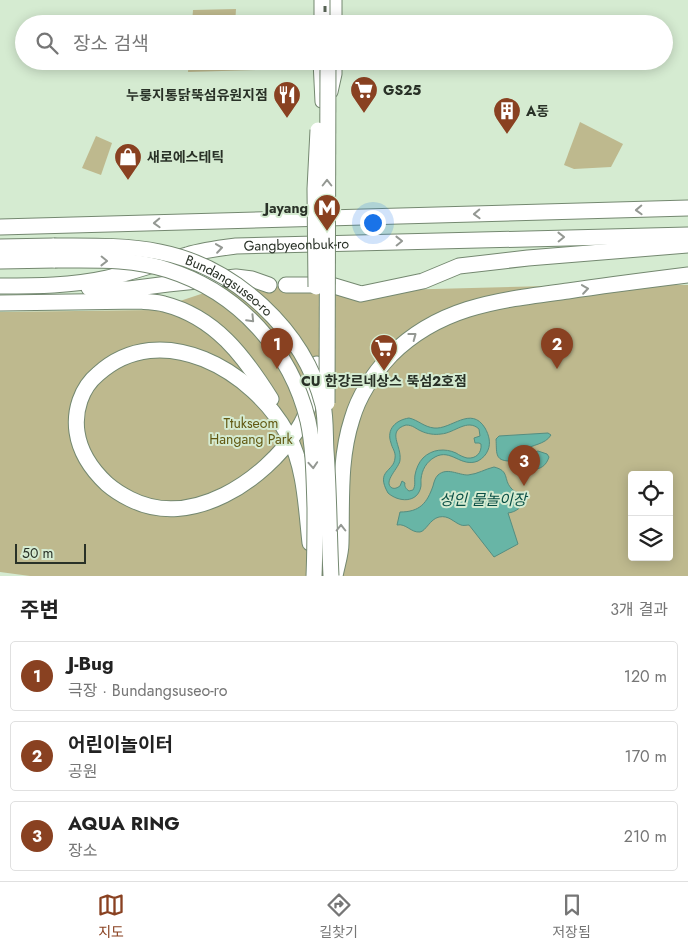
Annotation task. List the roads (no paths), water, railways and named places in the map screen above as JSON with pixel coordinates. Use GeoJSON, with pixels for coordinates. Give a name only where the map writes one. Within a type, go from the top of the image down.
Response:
{"type":"FeatureCollection","features":[{"type":"Feature","properties":{"kind":"highway"},"geometry":{"type":"LineString","coordinates":[[320,0],[320,15]]}},
{"type":"Feature","properties":{"kind":"highway"},"geometry":{"type":"LineString","coordinates":[[328,0],[328,15]]}},
{"type":"Feature","properties":{"kind":"highway"},"geometry":{"type":"LineString","coordinates":[[312,576],[303,484],[297,457],[288,436],[278,419],[256,394],[224,368],[192,355],[164,350],[140,351],[127,355],[104,368],[94,377],[81,398],[77,410],[76,423],[82,452],[100,477],[111,487],[136,502],[165,509],[194,507],[242,485],[269,464],[281,452],[300,428],[307,413],[317,364],[315,189],[320,70]]}},
{"type":"Feature","properties":{"kind":"highway"},"geometry":{"type":"LineString","coordinates":[[327,460],[332,70]]}},
{"type":"Feature","properties":{"kind":"highway","name":"Gangbyeonbuk-ro"},"geometry":{"type":"LineString","coordinates":[[0,228],[688,208]]}},
{"type":"Feature","properties":{"kind":"highway","name":"Gangbyeonbuk-ro"},"geometry":{"type":"LineString","coordinates":[[0,286],[52,286],[104,279],[189,254],[236,246],[688,235]]}},
{"type":"Feature","properties":{"kind":"highway"},"geometry":{"type":"LineString","coordinates":[[286,285],[331,285],[361,294],[423,281],[459,266],[528,258],[688,245]]}},
{"type":"Feature","properties":{"kind":"highway","name":"Bundangsuseo-ro"},"geometry":{"type":"LineString","coordinates":[[0,262],[113,246],[161,252],[185,258],[226,277],[243,289],[273,316],[301,355],[324,407],[331,576]]}},
{"type":"Feature","properties":{"kind":"highway","name":"Bundangsuseo-ro"},"geometry":{"type":"LineString","coordinates":[[0,247],[145,264],[167,269],[186,276],[230,300],[256,324],[278,353],[295,383],[310,430],[314,483],[315,556],[312,576]]}},
{"type":"Feature","properties":{"kind":"highway"},"geometry":{"type":"LineString","coordinates":[[335,576],[341,545],[343,462],[352,418],[368,384],[380,366],[408,340],[436,322],[453,314],[494,302],[688,275]]}},
{"type":"Feature","properties":{"kind":"highway"},"geometry":{"type":"LineString","coordinates":[[25,286],[129,289],[236,277],[252,279],[269,285]]}},
{"type":"Feature","properties":{"kind":"highway"},"geometry":{"type":"LineString","coordinates":[[0,303],[141,301],[162,303],[178,308],[221,334],[234,348],[272,401],[282,425]]}},
{"type":"Feature","properties":{"kind":"main road"},"geometry":{"type":"LineString","coordinates":[[336,0],[336,15]]}},
{"type":"Feature","properties":{"kind":"main road"},"geometry":{"type":"LineString","coordinates":[[320,70],[322,96],[326,110],[332,96],[332,70]]}},
{"type":"Feature","properties":{"kind":"water"},"geometry":{"type":"Polygon","coordinates":[[[409,418],[434,428],[447,426],[467,418],[479,421],[485,428],[488,436],[488,450],[481,459],[472,462],[466,462],[446,455],[435,457],[423,469],[421,486],[416,496],[407,500],[392,496],[388,493],[383,480],[386,472],[394,463],[395,458],[390,433],[396,423],[409,418]],[[406,425],[397,431],[396,435],[400,460],[390,478],[389,485],[392,488],[400,486],[402,481],[409,491],[413,490],[418,466],[423,458],[430,453],[447,450],[470,458],[476,456],[481,450],[481,444],[475,443],[474,438],[480,436],[479,429],[474,426],[465,425],[446,433],[436,434],[426,433],[413,426],[406,425]]]}},
{"type":"Feature","properties":{"kind":"water"},"geometry":{"type":"Polygon","coordinates":[[[548,433],[551,435],[545,441],[521,452],[510,461],[505,461],[497,455],[496,439],[499,436],[548,433]]]}},
{"type":"Feature","properties":{"kind":"water"},"geometry":{"type":"Polygon","coordinates":[[[538,451],[547,454],[549,457],[543,466],[531,470],[525,465],[526,459],[538,451]]]}},
{"type":"Feature","properties":{"kind":"water","name":"성인 물놀이장"},"geometry":{"type":"Polygon","coordinates":[[[494,467],[504,473],[511,488],[524,499],[519,509],[508,513],[518,544],[494,557],[469,525],[461,525],[448,518],[436,518],[420,532],[403,525],[397,525],[400,512],[407,512],[418,508],[425,502],[436,477],[441,473],[449,471],[468,475],[494,467]]]}},
{"type":"Feature","properties":{"kind":"railway"},"geometry":{"type":"LineString","coordinates":[[325,0],[325,15]]}},
{"type":"Feature","properties":{"kind":"railway"},"geometry":{"type":"LineString","coordinates":[[324,70],[324,576]]}},
{"type":"Feature","properties":{"kind":"place","name":"GS25"},"geometry":{"type":"Point","coordinates":[364,114]}},
{"type":"Feature","properties":{"kind":"place","name":"누룽지통닭뚝섬유원지점"},"geometry":{"type":"Point","coordinates":[287,119]}},
{"type":"Feature","properties":{"kind":"place","name":"A동"},"geometry":{"type":"Point","coordinates":[507,135]}},
{"type":"Feature","properties":{"kind":"place","name":"새로에스테틱"},"geometry":{"type":"Point","coordinates":[128,181]}},
{"type":"Feature","properties":{"kind":"place","name":"Jayang"},"geometry":{"type":"Point","coordinates":[327,232]}},
{"type":"Feature","properties":{"kind":"place","name":"J-Bug"},"geometry":{"type":"Point","coordinates":[277,369]}},
{"type":"Feature","properties":{"kind":"place","name":"어린이놀이터"},"geometry":{"type":"Point","coordinates":[557,369]}},
{"type":"Feature","properties":{"kind":"place","name":"CU 한강르네상스 뚝섬2호점"},"geometry":{"type":"Point","coordinates":[384,372]}},
{"type":"Feature","properties":{"kind":"place","name":"AQUA RING"},"geometry":{"type":"Point","coordinates":[524,486]}},
{"type":"Feature","properties":{"kind":"park label","name":"Ttukseom Hangang Park"},"geometry":{"type":"Point","coordinates":[251,432]}}]}
